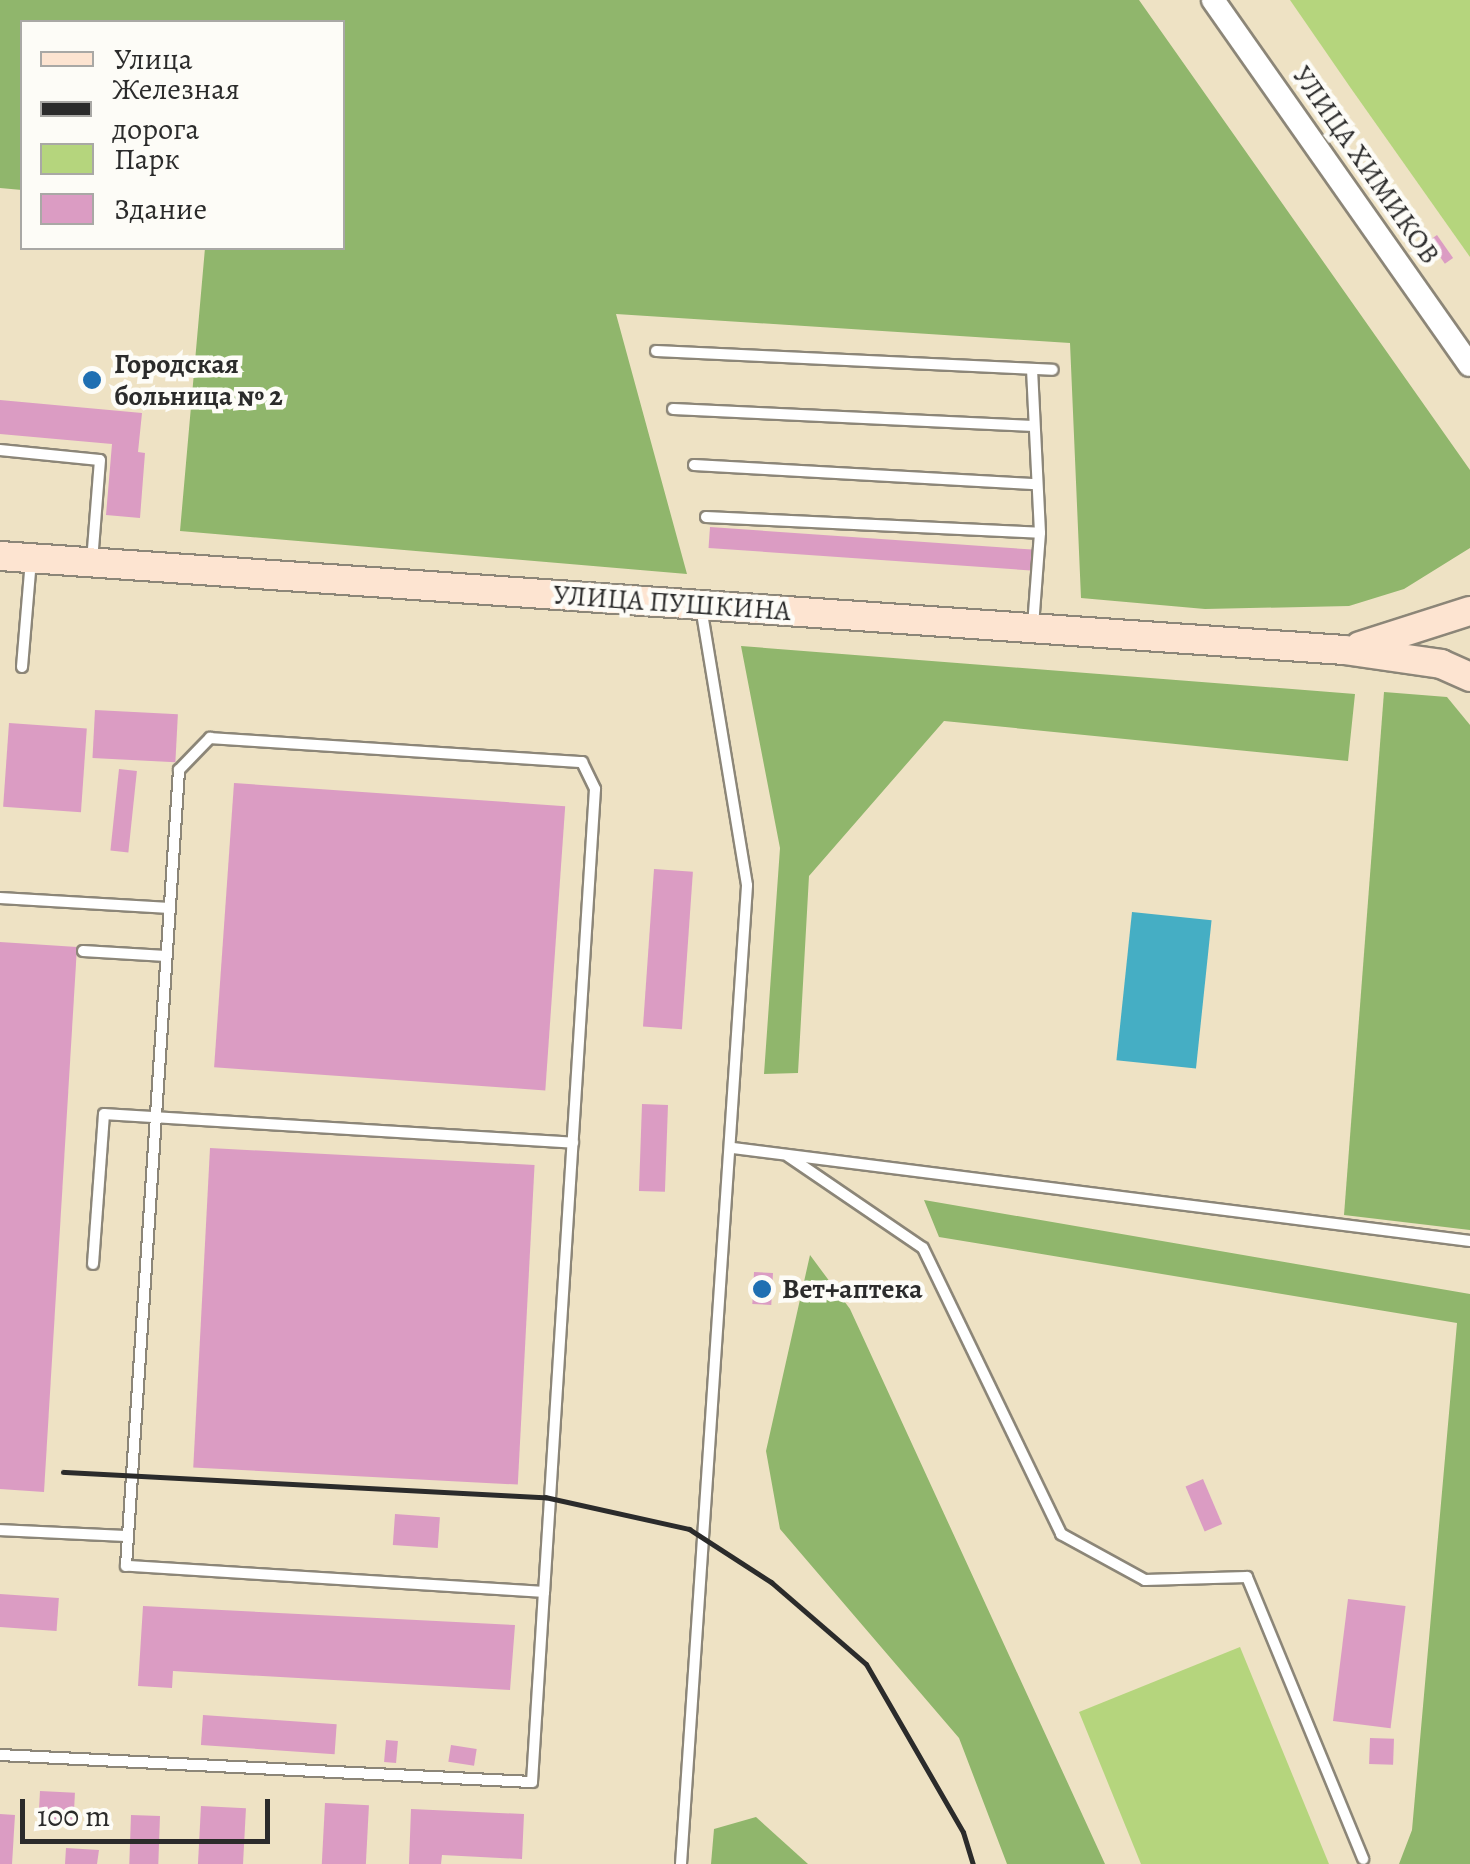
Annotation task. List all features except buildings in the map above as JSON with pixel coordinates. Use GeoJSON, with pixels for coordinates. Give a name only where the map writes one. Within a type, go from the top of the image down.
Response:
{"type":"FeatureCollection","features":[{"type":"Feature","properties":{"kind":"main road","name":"УЛИЦА ПУШКИНА"},"geometry":{"type":"LineString","coordinates":[[0,556],[1344,650],[1441,664],[1470,677]]}},
{"type":"Feature","properties":{"kind":"main road","name":"УЛИЦА ПУШКИНА"},"geometry":{"type":"LineString","coordinates":[[1344,650],[1470,611]]}},
{"type":"Feature","properties":{"kind":"street","name":"УЛИЦА ХИМИКОВ"},"geometry":{"type":"LineString","coordinates":[[1214,0],[1470,365]]}},
{"type":"Feature","properties":{"kind":"lane"},"geometry":{"type":"LineString","coordinates":[[656,351],[1054,370]]}},
{"type":"Feature","properties":{"kind":"lane"},"geometry":{"type":"LineString","coordinates":[[1032,369],[1040,532],[1033,628]]}},
{"type":"Feature","properties":{"kind":"lane"},"geometry":{"type":"LineString","coordinates":[[673,409],[1034,426]]}},
{"type":"Feature","properties":{"kind":"lane"},"geometry":{"type":"LineString","coordinates":[[0,450],[100,460],[92,562]]}},
{"type":"Feature","properties":{"kind":"lane"},"geometry":{"type":"LineString","coordinates":[[694,465],[1036,484]]}},
{"type":"Feature","properties":{"kind":"lane"},"geometry":{"type":"LineString","coordinates":[[706,517],[1040,532]]}},
{"type":"Feature","properties":{"kind":"lane"},"geometry":{"type":"LineString","coordinates":[[22,667],[31,558]]}},
{"type":"Feature","properties":{"kind":"lane"},"geometry":{"type":"LineString","coordinates":[[681,1864],[748,885],[701,605]]}},
{"type":"Feature","properties":{"kind":"lane"},"geometry":{"type":"LineString","coordinates":[[0,1755],[532,1782],[595,789],[582,762],[210,738],[179,770],[126,1566],[544,1592]]}},
{"type":"Feature","properties":{"kind":"lane"},"geometry":{"type":"LineString","coordinates":[[0,898],[170,908]]}},
{"type":"Feature","properties":{"kind":"lane"},"geometry":{"type":"LineString","coordinates":[[84,952],[166,956]]}},
{"type":"Feature","properties":{"kind":"lane"},"geometry":{"type":"LineString","coordinates":[[93,1264],[104,1114],[573,1142]]}},
{"type":"Feature","properties":{"kind":"lane"},"geometry":{"type":"LineString","coordinates":[[733,1148],[1470,1242]]}},
{"type":"Feature","properties":{"kind":"lane"},"geometry":{"type":"LineString","coordinates":[[788,1156],[922,1248],[1061,1534],[1145,1580],[1247,1577],[1362,1860]]}},
{"type":"Feature","properties":{"kind":"lane"},"geometry":{"type":"LineString","coordinates":[[0,1530],[126,1536]]}},
{"type":"Feature","properties":{"kind":"green space"},"geometry":{"type":"Polygon","coordinates":[[[0,0],[1139,0],[1470,470],[1470,548],[1404,589],[1349,606],[1205,609],[1081,598],[1070,343],[616,314],[687,574],[180,531],[205,250],[345,250],[345,20],[20,20],[20,190],[0,188],[0,0]]]}},
{"type":"Feature","properties":{"kind":"green space"},"geometry":{"type":"Polygon","coordinates":[[[1290,0],[1470,0],[1470,257],[1350,87],[1290,0]]]}},
{"type":"Feature","properties":{"kind":"green space"},"geometry":{"type":"Polygon","coordinates":[[[741,646],[1355,694],[1348,761],[944,721],[809,876],[798,1073],[764,1074],[780,848],[741,646]]]}},
{"type":"Feature","properties":{"kind":"green space"},"geometry":{"type":"Polygon","coordinates":[[[1384,692],[1447,697],[1470,725],[1470,1230],[1344,1215],[1384,692]]]}},
{"type":"Feature","properties":{"kind":"green space"},"geometry":{"type":"Polygon","coordinates":[[[924,1200],[1470,1294],[1470,1864],[1399,1864],[1412,1830],[1457,1323],[939,1237],[924,1200]]]}},
{"type":"Feature","properties":{"kind":"green space"},"geometry":{"type":"Polygon","coordinates":[[[810,1255],[850,1309],[1105,1864],[1007,1864],[959,1738],[780,1529],[766,1451],[810,1255]]]}},
{"type":"Feature","properties":{"kind":"green space"},"geometry":{"type":"Polygon","coordinates":[[[1240,1647],[1329,1864],[1141,1864],[1079,1712],[1240,1647]]]}},
{"type":"Feature","properties":{"kind":"green space"},"geometry":{"type":"Polygon","coordinates":[[[756,1817],[808,1864],[711,1864],[714,1829],[756,1817]]]}},
{"type":"Feature","properties":{"kind":"water"},"geometry":{"type":"Polygon","coordinates":[[[1132,912],[1212,920],[1196,1069],[1116,1060],[1132,912]]]}},
{"type":"Feature","properties":{"kind":"railway"},"geometry":{"type":"LineString","coordinates":[[63,1472],[545,1497],[689,1529],[771,1582],[866,1664],[963,1832],[973,1864]]}},
{"type":"Feature","properties":{"kind":"place","name":"Городская больница № 2"},"geometry":{"type":"Point","coordinates":[92,380]}},
{"type":"Feature","properties":{"kind":"place","name":"Вет+аптека"},"geometry":{"type":"Point","coordinates":[762,1289]}}]}
